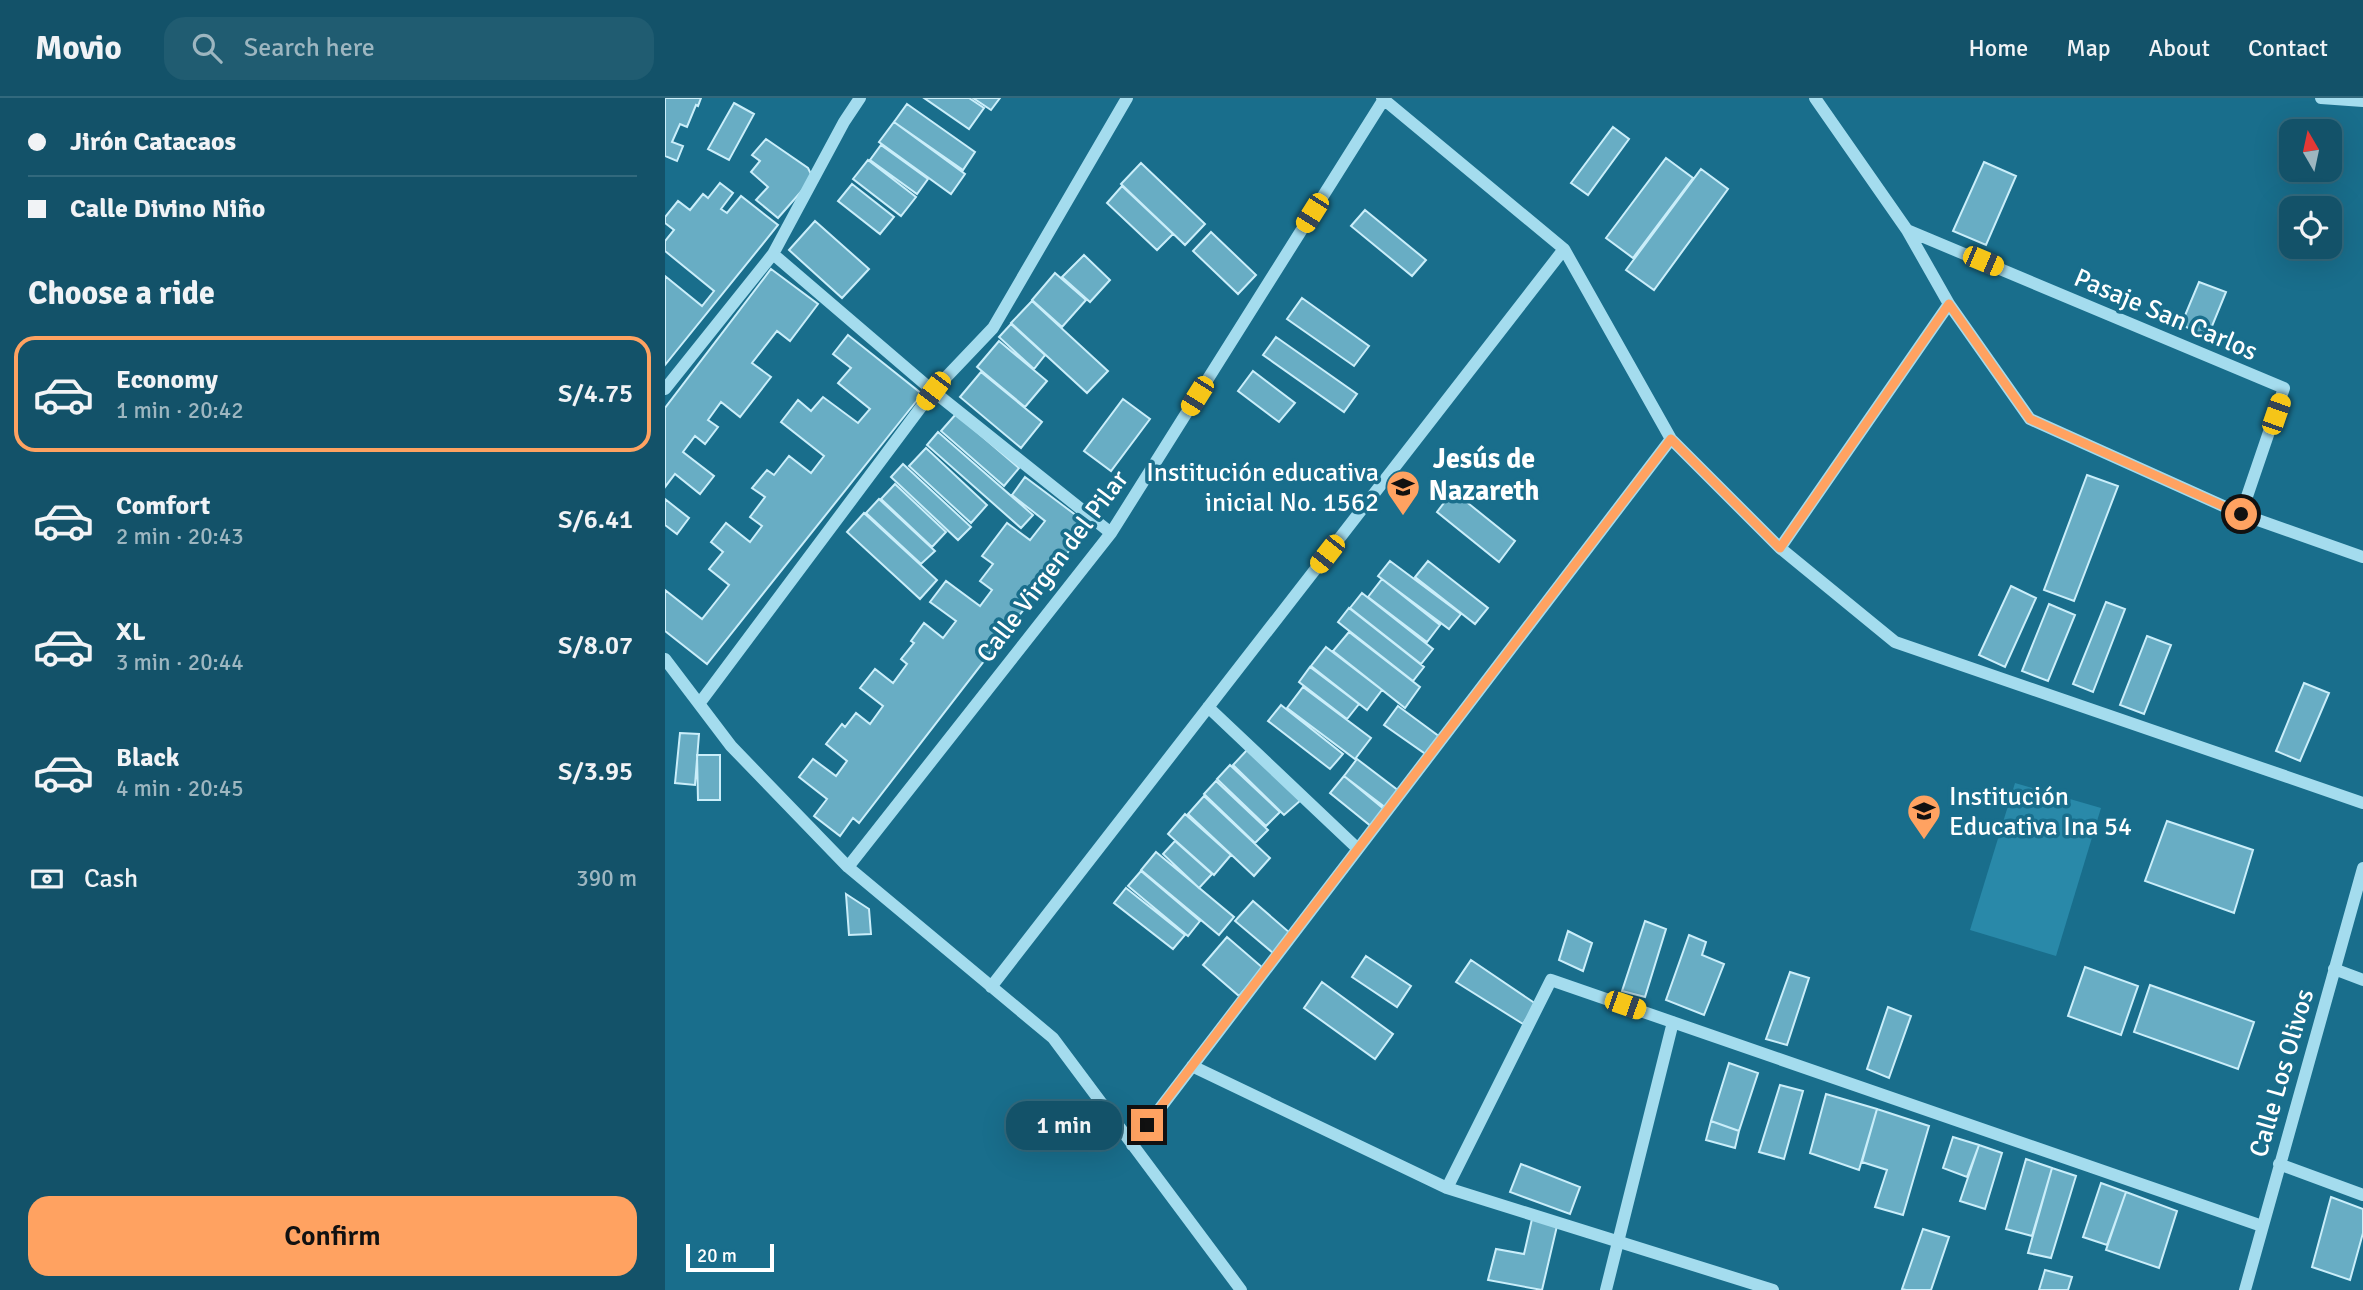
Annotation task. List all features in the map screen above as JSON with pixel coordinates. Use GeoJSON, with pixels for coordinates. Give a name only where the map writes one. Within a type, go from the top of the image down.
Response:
{"type":"FeatureCollection","features":[{"type":"Feature","properties":{"kind":"street"},"geometry":{"type":"LineString","coordinates":[[665,389],[773,254],[844,122],[860,98]]}},
{"type":"Feature","properties":{"kind":"street"},"geometry":{"type":"LineString","coordinates":[[699,704],[933,391],[993,328],[1127,98]]}},
{"type":"Feature","properties":{"kind":"street"},"geometry":{"type":"LineString","coordinates":[[1815,98],[1907,230],[1949,304],[2030,419],[2241,514],[2363,556]]}},
{"type":"Feature","properties":{"kind":"street"},"geometry":{"type":"LineString","coordinates":[[2321,98],[2363,101]]}},
{"type":"Feature","properties":{"kind":"street"},"geometry":{"type":"LineString","coordinates":[[1383,99],[1564,249],[1671,439],[1780,548],[1895,642],[2363,803]]}},
{"type":"Feature","properties":{"kind":"street","name":"Calle Virgen del Pilar"},"geometry":{"type":"LineString","coordinates":[[848,867],[1111,533],[1383,99]]}},
{"type":"Feature","properties":{"kind":"street","name":"Pasaje San Carlos"},"geometry":{"type":"LineString","coordinates":[[1907,230],[2284,388],[2241,514]]}},
{"type":"Feature","properties":{"kind":"street"},"geometry":{"type":"LineString","coordinates":[[991,987],[1564,249]]}},
{"type":"Feature","properties":{"kind":"street"},"geometry":{"type":"LineString","coordinates":[[773,254],[933,391],[1111,533]]}},
{"type":"Feature","properties":{"kind":"street"},"geometry":{"type":"LineString","coordinates":[[1780,548],[1949,304]]}},
{"type":"Feature","properties":{"kind":"street"},"geometry":{"type":"LineString","coordinates":[[1132,1144],[1671,439]]}},
{"type":"Feature","properties":{"kind":"street"},"geometry":{"type":"LineString","coordinates":[[665,659],[731,747],[848,867],[1053,1038],[1241,1290]]}},
{"type":"Feature","properties":{"kind":"street"},"geometry":{"type":"LineString","coordinates":[[1208,707],[1358,849]]}},
{"type":"Feature","properties":{"kind":"street","name":"Calle Los Olivos"},"geometry":{"type":"LineString","coordinates":[[2245,1290],[2363,868]]}},
{"type":"Feature","properties":{"kind":"street"},"geometry":{"type":"LineString","coordinates":[[2334,969],[2363,980]]}},
{"type":"Feature","properties":{"kind":"street"},"geometry":{"type":"LineString","coordinates":[[1447,1188],[1551,979],[2262,1226]]}},
{"type":"Feature","properties":{"kind":"street"},"geometry":{"type":"LineString","coordinates":[[1606,1290],[1673,1022]]}},
{"type":"Feature","properties":{"kind":"street"},"geometry":{"type":"LineString","coordinates":[[1192,1066],[1447,1188],[1773,1290]]}},
{"type":"Feature","properties":{"kind":"street"},"geometry":{"type":"LineString","coordinates":[[2279,1164],[2363,1195]]}},
{"type":"Feature","properties":{"kind":"shaded area"},"geometry":{"type":"Polygon","coordinates":[[[2015,783],[2101,808],[2056,956],[1970,930],[2015,783]]]}},
{"type":"Feature","properties":{"kind":"building"},"geometry":{"type":"Polygon","coordinates":[[[665,98],[701,98],[687,127],[680,124],[672,142],[683,146],[677,161],[665,156],[665,98]]]}},
{"type":"Feature","properties":{"kind":"building"},"geometry":{"type":"Polygon","coordinates":[[[924,98],[969,98],[984,108],[969,129],[924,98]]]}},
{"type":"Feature","properties":{"kind":"building"},"geometry":{"type":"Polygon","coordinates":[[[973,98],[1000,98],[991,110],[973,98]]]}},
{"type":"Feature","properties":{"kind":"building"},"geometry":{"type":"Polygon","coordinates":[[[734,103],[754,114],[729,160],[708,149],[734,103]]]}},
{"type":"Feature","properties":{"kind":"building"},"geometry":{"type":"Polygon","coordinates":[[[907,104],[975,152],[963,170],[894,122],[907,104]]]}},
{"type":"Feature","properties":{"kind":"building"},"geometry":{"type":"Polygon","coordinates":[[[894,122],[965,174],[951,194],[879,142],[894,122]]]}},
{"type":"Feature","properties":{"kind":"building"},"geometry":{"type":"Polygon","coordinates":[[[1613,127],[1629,139],[1588,195],[1571,183],[1613,127]]]}},
{"type":"Feature","properties":{"kind":"building"},"geometry":{"type":"Polygon","coordinates":[[[766,139],[808,168],[813,178],[778,218],[756,200],[768,187],[751,172],[760,161],[752,155],[766,139]]]}},
{"type":"Feature","properties":{"kind":"building"},"geometry":{"type":"Polygon","coordinates":[[[881,145],[928,179],[917,194],[870,160],[881,145]]]}},
{"type":"Feature","properties":{"kind":"building"},"geometry":{"type":"Polygon","coordinates":[[[1666,158],[1693,178],[1633,258],[1606,238],[1666,158]]]}},
{"type":"Feature","properties":{"kind":"building"},"geometry":{"type":"Polygon","coordinates":[[[868,160],[916,197],[901,216],[853,179],[868,160]]]}},
{"type":"Feature","properties":{"kind":"building"},"geometry":{"type":"Polygon","coordinates":[[[1984,162],[2016,176],[1986,245],[1953,231],[1984,162]]]}},
{"type":"Feature","properties":{"kind":"building"},"geometry":{"type":"Polygon","coordinates":[[[1141,163],[1205,224],[1185,245],[1121,184],[1141,163]]]}},
{"type":"Feature","properties":{"kind":"building"},"geometry":{"type":"Polygon","coordinates":[[[1701,169],[1728,189],[1654,290],[1626,270],[1701,169]]]}},
{"type":"Feature","properties":{"kind":"building"},"geometry":{"type":"Polygon","coordinates":[[[720,183],[733,193],[721,209],[727,213],[741,196],[778,225],[665,365],[665,276],[702,306],[714,291],[665,251],[665,241],[674,230],[665,223],[665,217],[678,201],[690,210],[703,194],[708,198],[720,183]]]}},
{"type":"Feature","properties":{"kind":"building"},"geometry":{"type":"Polygon","coordinates":[[[852,184],[894,217],[880,234],[838,201],[852,184]]]}},
{"type":"Feature","properties":{"kind":"building"},"geometry":{"type":"Polygon","coordinates":[[[1122,186],[1173,234],[1157,250],[1107,203],[1122,186]]]}},
{"type":"Feature","properties":{"kind":"building"},"geometry":{"type":"Polygon","coordinates":[[[1365,210],[1426,260],[1412,276],[1351,226],[1365,210]]]}},
{"type":"Feature","properties":{"kind":"building"},"geometry":{"type":"Polygon","coordinates":[[[815,221],[869,269],[842,298],[789,250],[815,221]]]}},
{"type":"Feature","properties":{"kind":"building"},"geometry":{"type":"Polygon","coordinates":[[[1211,232],[1256,275],[1238,294],[1193,251],[1211,232]]]}},
{"type":"Feature","properties":{"kind":"building"},"geometry":{"type":"Polygon","coordinates":[[[1084,255],[1110,280],[1090,302],[1062,277],[1084,255]]]}},
{"type":"Feature","properties":{"kind":"building"},"geometry":{"type":"Polygon","coordinates":[[[771,269],[818,304],[790,341],[777,331],[752,363],[771,377],[740,417],[721,402],[708,420],[718,427],[705,444],[695,436],[683,452],[714,476],[700,494],[675,474],[665,487],[665,408],[771,269]]]}},
{"type":"Feature","properties":{"kind":"building"},"geometry":{"type":"Polygon","coordinates":[[[1055,273],[1086,300],[1062,327],[1032,300],[1055,273]]]}},
{"type":"Feature","properties":{"kind":"building"},"geometry":{"type":"Polygon","coordinates":[[[2199,282],[2226,292],[2208,336],[2181,325],[2199,282]]]}},
{"type":"Feature","properties":{"kind":"building"},"geometry":{"type":"Polygon","coordinates":[[[1302,298],[1369,346],[1354,366],[1287,319],[1302,298]]]}},
{"type":"Feature","properties":{"kind":"building"},"geometry":{"type":"Polygon","coordinates":[[[1032,301],[1108,371],[1087,393],[1011,323],[1032,301]]]}},
{"type":"Feature","properties":{"kind":"building"},"geometry":{"type":"Polygon","coordinates":[[[1011,324],[1045,355],[1034,369],[999,337],[1011,324]]]}},
{"type":"Feature","properties":{"kind":"building"},"geometry":{"type":"Polygon","coordinates":[[[848,335],[922,394],[707,664],[665,631],[665,590],[702,619],[729,585],[709,569],[723,552],[711,542],[726,523],[750,542],[762,526],[750,517],[765,497],[752,488],[767,470],[774,475],[789,456],[811,473],[824,456],[781,422],[798,400],[811,411],[823,397],[858,423],[870,409],[838,383],[851,368],[833,354],[848,335]]]}},
{"type":"Feature","properties":{"kind":"building"},"geometry":{"type":"Polygon","coordinates":[[[1276,337],[1357,394],[1344,412],[1263,355],[1276,337]]]}},
{"type":"Feature","properties":{"kind":"building"},"geometry":{"type":"Polygon","coordinates":[[[999,341],[1047,381],[1025,407],[977,367],[999,341]]]}},
{"type":"Feature","properties":{"kind":"building"},"geometry":{"type":"Polygon","coordinates":[[[1253,371],[1295,403],[1279,422],[1238,391],[1253,371]]]}},
{"type":"Feature","properties":{"kind":"building"},"geometry":{"type":"Polygon","coordinates":[[[981,372],[1042,422],[1021,448],[960,397],[981,372]]]}},
{"type":"Feature","properties":{"kind":"building"},"geometry":{"type":"Polygon","coordinates":[[[1123,399],[1150,419],[1111,471],[1084,451],[1123,399]]]}},
{"type":"Feature","properties":{"kind":"building"},"geometry":{"type":"Polygon","coordinates":[[[956,414],[1019,468],[1004,486],[941,431],[956,414]]]}},
{"type":"Feature","properties":{"kind":"building"},"geometry":{"type":"Polygon","coordinates":[[[938,432],[1033,515],[1021,528],[927,445],[938,432]]]}},
{"type":"Feature","properties":{"kind":"building"},"geometry":{"type":"Polygon","coordinates":[[[926,448],[987,505],[971,523],[909,466],[926,448]]]}},
{"type":"Feature","properties":{"kind":"building"},"geometry":{"type":"Polygon","coordinates":[[[903,464],[971,527],[958,540],[891,477],[903,464]]]}},
{"type":"Feature","properties":{"kind":"building"},"geometry":{"type":"Polygon","coordinates":[[[2087,475],[2118,486],[2074,601],[2044,590],[2087,475]]]}},
{"type":"Feature","properties":{"kind":"building"},"geometry":{"type":"Polygon","coordinates":[[[1025,477],[1089,525],[859,823],[853,818],[840,836],[814,816],[827,799],[799,777],[813,759],[836,776],[847,761],[826,744],[842,724],[845,727],[856,713],[870,724],[883,706],[860,688],[875,669],[893,683],[907,664],[901,659],[914,643],[911,641],[924,623],[943,638],[956,621],[930,602],[946,581],[980,606],[992,590],[980,581],[993,564],[982,556],[1007,523],[1030,540],[1045,521],[1012,495],[1025,477]]]}},
{"type":"Feature","properties":{"kind":"building"},"geometry":{"type":"Polygon","coordinates":[[[895,484],[946,532],[932,547],[881,499],[895,484]]]}},
{"type":"Feature","properties":{"kind":"building"},"geometry":{"type":"Polygon","coordinates":[[[1453,491],[1515,541],[1499,562],[1437,512],[1453,491]]]}},
{"type":"Feature","properties":{"kind":"building"},"geometry":{"type":"Polygon","coordinates":[[[665,499],[689,518],[677,534],[665,525],[665,499]]]}},
{"type":"Feature","properties":{"kind":"building"},"geometry":{"type":"Polygon","coordinates":[[[879,499],[935,551],[921,564],[866,513],[879,499]]]}},
{"type":"Feature","properties":{"kind":"building"},"geometry":{"type":"Polygon","coordinates":[[[864,513],[937,580],[920,599],[847,532],[864,513]]]}},
{"type":"Feature","properties":{"kind":"building"},"geometry":{"type":"Polygon","coordinates":[[[1390,561],[1461,614],[1449,629],[1378,576],[1390,561]]]}},
{"type":"Feature","properties":{"kind":"building"},"geometry":{"type":"Polygon","coordinates":[[[1428,561],[1488,608],[1475,624],[1415,577],[1428,561]]]}},
{"type":"Feature","properties":{"kind":"building"},"geometry":{"type":"Polygon","coordinates":[[[1382,579],[1440,625],[1427,642],[1368,597],[1382,579]]]}},
{"type":"Feature","properties":{"kind":"building"},"geometry":{"type":"Polygon","coordinates":[[[2011,586],[2036,598],[2005,667],[1979,655],[2011,586]]]}},
{"type":"Feature","properties":{"kind":"building"},"geometry":{"type":"Polygon","coordinates":[[[1362,593],[1433,649],[1421,664],[1350,608],[1362,593]]]}},
{"type":"Feature","properties":{"kind":"building"},"geometry":{"type":"Polygon","coordinates":[[[2106,602],[2125,609],[2093,692],[2073,684],[2106,602]]]}},
{"type":"Feature","properties":{"kind":"building"},"geometry":{"type":"Polygon","coordinates":[[[2049,604],[2075,615],[2048,681],[2022,671],[2049,604]]]}},
{"type":"Feature","properties":{"kind":"building"},"geometry":{"type":"Polygon","coordinates":[[[1349,608],[1424,667],[1413,681],[1338,622],[1349,608]]]}},
{"type":"Feature","properties":{"kind":"building"},"geometry":{"type":"Polygon","coordinates":[[[1349,632],[1420,687],[1405,708],[1333,651],[1349,632]]]}},
{"type":"Feature","properties":{"kind":"building"},"geometry":{"type":"Polygon","coordinates":[[[2147,636],[2171,645],[2144,714],[2120,705],[2147,636]]]}},
{"type":"Feature","properties":{"kind":"building"},"geometry":{"type":"Polygon","coordinates":[[[1326,647],[1382,690],[1367,710],[1311,666],[1326,647]]]}},
{"type":"Feature","properties":{"kind":"building"},"geometry":{"type":"Polygon","coordinates":[[[1310,667],[1359,704],[1347,719],[1299,682],[1310,667]]]}},
{"type":"Feature","properties":{"kind":"building"},"geometry":{"type":"Polygon","coordinates":[[[2304,683],[2329,693],[2300,761],[2276,751],[2304,683]]]}},
{"type":"Feature","properties":{"kind":"building"},"geometry":{"type":"Polygon","coordinates":[[[1303,687],[1371,738],[1355,759],[1287,708],[1303,687]]]}},
{"type":"Feature","properties":{"kind":"building"},"geometry":{"type":"Polygon","coordinates":[[[1281,705],[1343,754],[1330,769],[1268,721],[1281,705]]]}},
{"type":"Feature","properties":{"kind":"building"},"geometry":{"type":"Polygon","coordinates":[[[1398,706],[1440,737],[1427,755],[1384,725],[1398,706]]]}},
{"type":"Feature","properties":{"kind":"building"},"geometry":{"type":"Polygon","coordinates":[[[680,733],[699,734],[695,785],[675,783],[680,733]]]}},
{"type":"Feature","properties":{"kind":"building"},"geometry":{"type":"Polygon","coordinates":[[[1248,749],[1301,800],[1284,815],[1233,765],[1248,749]]]}},
{"type":"Feature","properties":{"kind":"building"},"geometry":{"type":"Polygon","coordinates":[[[697,755],[720,755],[720,800],[698,800],[697,755]]]}},
{"type":"Feature","properties":{"kind":"building"},"geometry":{"type":"Polygon","coordinates":[[[1357,759],[1399,791],[1386,808],[1344,776],[1357,759]]]}},
{"type":"Feature","properties":{"kind":"building"},"geometry":{"type":"Polygon","coordinates":[[[1230,765],[1280,812],[1266,826],[1217,779],[1230,765]]]}},
{"type":"Feature","properties":{"kind":"building"},"geometry":{"type":"Polygon","coordinates":[[[1344,776],[1385,810],[1372,827],[1330,793],[1344,776]]]}},
{"type":"Feature","properties":{"kind":"building"},"geometry":{"type":"Polygon","coordinates":[[[1216,781],[1268,830],[1255,843],[1204,794],[1216,781]]]}},
{"type":"Feature","properties":{"kind":"building"},"geometry":{"type":"Polygon","coordinates":[[[1204,796],[1270,858],[1254,876],[1188,814],[1204,796]]]}},
{"type":"Feature","properties":{"kind":"building"},"geometry":{"type":"Polygon","coordinates":[[[1185,814],[1231,855],[1214,875],[1168,834],[1185,814]]]}},
{"type":"Feature","properties":{"kind":"building"},"geometry":{"type":"Polygon","coordinates":[[[2167,821],[2253,850],[2234,913],[2145,881],[2167,821]]]}},
{"type":"Feature","properties":{"kind":"building"},"geometry":{"type":"Polygon","coordinates":[[[1175,841],[1212,874],[1199,888],[1163,854],[1175,841]]]}},
{"type":"Feature","properties":{"kind":"building"},"geometry":{"type":"Polygon","coordinates":[[[1156,852],[1234,917],[1219,935],[1141,870],[1156,852]]]}},
{"type":"Feature","properties":{"kind":"building"},"geometry":{"type":"Polygon","coordinates":[[[1141,871],[1200,921],[1188,936],[1128,886],[1141,871]]]}},
{"type":"Feature","properties":{"kind":"building"},"geometry":{"type":"Polygon","coordinates":[[[1126,888],[1185,935],[1173,949],[1114,903],[1126,888]]]}},
{"type":"Feature","properties":{"kind":"building"},"geometry":{"type":"Polygon","coordinates":[[[846,894],[869,909],[871,934],[849,935],[846,894]]]}},
{"type":"Feature","properties":{"kind":"building"},"geometry":{"type":"Polygon","coordinates":[[[1253,901],[1290,933],[1273,953],[1235,921],[1253,901]]]}},
{"type":"Feature","properties":{"kind":"building"},"geometry":{"type":"Polygon","coordinates":[[[1645,921],[1666,929],[1645,997],[1622,991],[1645,921]]]}},
{"type":"Feature","properties":{"kind":"building"},"geometry":{"type":"Polygon","coordinates":[[[1568,931],[1592,943],[1583,971],[1559,960],[1568,931]]]}},
{"type":"Feature","properties":{"kind":"building"},"geometry":{"type":"Polygon","coordinates":[[[1689,935],[1706,942],[1702,955],[1724,964],[1704,1015],[1666,1000],[1689,935]]]}},
{"type":"Feature","properties":{"kind":"building"},"geometry":{"type":"Polygon","coordinates":[[[1227,937],[1263,968],[1239,996],[1203,965],[1227,937]]]}},
{"type":"Feature","properties":{"kind":"building"},"geometry":{"type":"Polygon","coordinates":[[[1366,956],[1411,986],[1397,1007],[1352,977],[1366,956]]]}},
{"type":"Feature","properties":{"kind":"building"},"geometry":{"type":"Polygon","coordinates":[[[1471,960],[1536,1004],[1523,1024],[1456,982],[1471,960]]]}},
{"type":"Feature","properties":{"kind":"building"},"geometry":{"type":"Polygon","coordinates":[[[2085,967],[2138,986],[2121,1035],[2068,1016],[2085,967]]]}},
{"type":"Feature","properties":{"kind":"building"},"geometry":{"type":"Polygon","coordinates":[[[1790,972],[1809,978],[1787,1045],[1766,1039],[1790,972]]]}},
{"type":"Feature","properties":{"kind":"building"},"geometry":{"type":"Polygon","coordinates":[[[1322,982],[1393,1034],[1375,1059],[1304,1008],[1322,982]]]}},
{"type":"Feature","properties":{"kind":"building"},"geometry":{"type":"Polygon","coordinates":[[[2150,985],[2254,1022],[2238,1069],[2134,1032],[2150,985]]]}},
{"type":"Feature","properties":{"kind":"building"},"geometry":{"type":"Polygon","coordinates":[[[1888,1007],[1911,1016],[1889,1078],[1867,1069],[1888,1007]]]}},
{"type":"Feature","properties":{"kind":"building"},"geometry":{"type":"Polygon","coordinates":[[[1729,1063],[1758,1073],[1739,1131],[1711,1121],[1729,1063]]]}},
{"type":"Feature","properties":{"kind":"building"},"geometry":{"type":"Polygon","coordinates":[[[1780,1085],[1803,1091],[1784,1159],[1759,1152],[1780,1085]]]}},
{"type":"Feature","properties":{"kind":"building"},"geometry":{"type":"Polygon","coordinates":[[[1826,1094],[1877,1109],[1859,1170],[1810,1153],[1826,1094]]]}},
{"type":"Feature","properties":{"kind":"building"},"geometry":{"type":"Polygon","coordinates":[[[1877,1109],[1929,1126],[1903,1215],[1875,1207],[1887,1170],[1862,1162],[1877,1109]]]}},
{"type":"Feature","properties":{"kind":"building"},"geometry":{"type":"Polygon","coordinates":[[[1711,1121],[1739,1131],[1735,1148],[1706,1140],[1711,1121]]]}},
{"type":"Feature","properties":{"kind":"building"},"geometry":{"type":"Polygon","coordinates":[[[1953,1137],[1979,1145],[1967,1177],[1943,1168],[1953,1137]]]}},
{"type":"Feature","properties":{"kind":"building"},"geometry":{"type":"Polygon","coordinates":[[[1979,1145],[2002,1153],[1985,1209],[1960,1201],[1979,1145]]]}},
{"type":"Feature","properties":{"kind":"building"},"geometry":{"type":"Polygon","coordinates":[[[2026,1159],[2052,1168],[2032,1236],[2006,1229],[2026,1159]]]}},
{"type":"Feature","properties":{"kind":"building"},"geometry":{"type":"Polygon","coordinates":[[[1521,1164],[1580,1187],[1570,1214],[1510,1192],[1521,1164]]]}},
{"type":"Feature","properties":{"kind":"building"},"geometry":{"type":"Polygon","coordinates":[[[2052,1168],[2076,1176],[2051,1258],[2028,1253],[2052,1168]]]}},
{"type":"Feature","properties":{"kind":"building"},"geometry":{"type":"Polygon","coordinates":[[[2101,1183],[2126,1192],[2107,1245],[2083,1237],[2101,1183]]]}},
{"type":"Feature","properties":{"kind":"building"},"geometry":{"type":"Polygon","coordinates":[[[2126,1192],[2177,1211],[2159,1268],[2106,1250],[2126,1192]]]}},
{"type":"Feature","properties":{"kind":"building"},"geometry":{"type":"Polygon","coordinates":[[[2331,1197],[2363,1209],[2363,1233],[2350,1280],[2312,1267],[2331,1197]]]}},
{"type":"Feature","properties":{"kind":"building"},"geometry":{"type":"Polygon","coordinates":[[[1532,1219],[1557,1226],[1542,1290],[1488,1280],[1496,1249],[1524,1254],[1532,1219]]]}},
{"type":"Feature","properties":{"kind":"building"},"geometry":{"type":"Polygon","coordinates":[[[1923,1229],[1949,1237],[1931,1290],[1902,1289],[1923,1229]]]}},
{"type":"Feature","properties":{"kind":"building"},"geometry":{"type":"Polygon","coordinates":[[[2045,1270],[2072,1277],[2068,1290],[2039,1290],[2045,1270]]]}},
{"type":"Feature","properties":{"kind":"place","name":"Institución educativa inicial No. 1562"},"geometry":{"type":"Point","coordinates":[1403,517]}},
{"type":"Feature","properties":{"kind":"place","name":"Institución Educativa Ina 54"},"geometry":{"type":"Point","coordinates":[1924,841]}},
{"type":"Feature","properties":{"kind":"district","name":"Jesús de Nazareth"},"geometry":{"type":"Point","coordinates":[1484,474]}},
{"type":"Feature","properties":{"kind":"route"},"geometry":{"type":"LineString","coordinates":[[1147,1125],[1671,439],[1780,548],[1949,304],[2030,419],[2241,514]]}}]}
